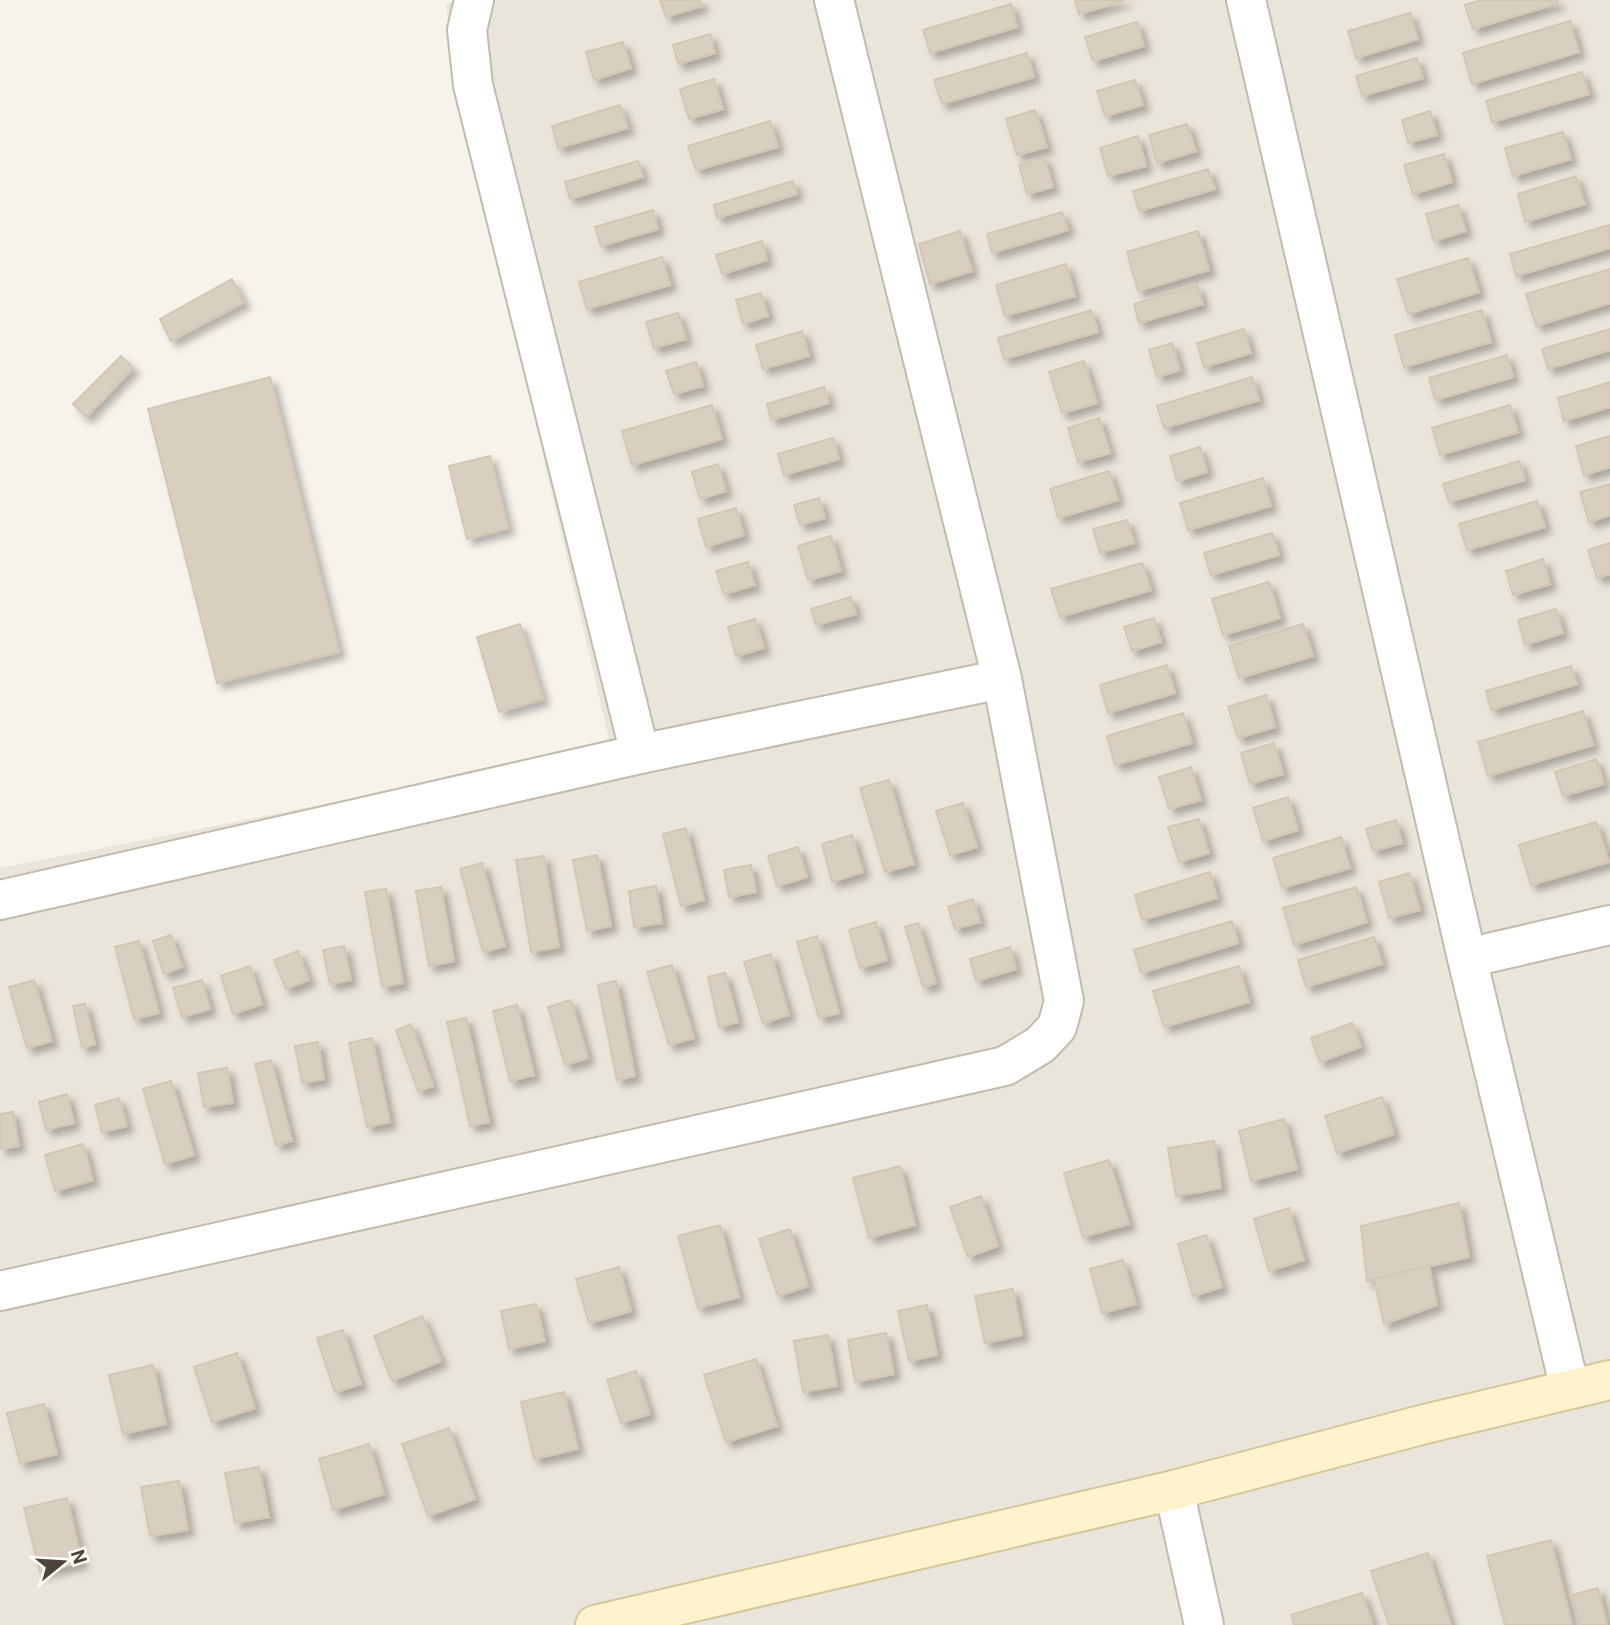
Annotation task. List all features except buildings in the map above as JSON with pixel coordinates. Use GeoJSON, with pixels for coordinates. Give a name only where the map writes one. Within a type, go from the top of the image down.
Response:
{"type":"FeatureCollection","features":[{"type":"Feature","properties":{"kind":"street"},"geometry":{"type":"LineString","coordinates":[[474,0],[467,30],[473,85],[640,754]]}},
{"type":"Feature","properties":{"kind":"street"},"geometry":{"type":"LineString","coordinates":[[0,1291],[1005,1066],[1040,1045],[1057,1027],[1064,1001],[1002,679],[834,0]]}},
{"type":"Feature","properties":{"kind":"street"},"geometry":{"type":"LineString","coordinates":[[1246,0],[1467,958],[1570,1389]]}},
{"type":"Feature","properties":{"kind":"street"},"geometry":{"type":"LineString","coordinates":[[0,900],[640,754],[1002,679]]}},
{"type":"Feature","properties":{"kind":"street"},"geometry":{"type":"LineString","coordinates":[[1467,958],[1610,925]]}},
{"type":"Feature","properties":{"kind":"street"},"geometry":{"type":"LineString","coordinates":[[595,1625],[1174,1490],[1610,1380]]}},
{"type":"Feature","properties":{"kind":"street"},"geometry":{"type":"LineString","coordinates":[[1174,1490],[1204,1625]]}},
{"type":"Feature","properties":{"kind":"shaded area"},"geometry":{"type":"Polygon","coordinates":[[[455,0],[1610,0],[1610,1625],[0,1625],[0,868],[611,748],[470,141],[446,5],[455,0]]]}}]}
